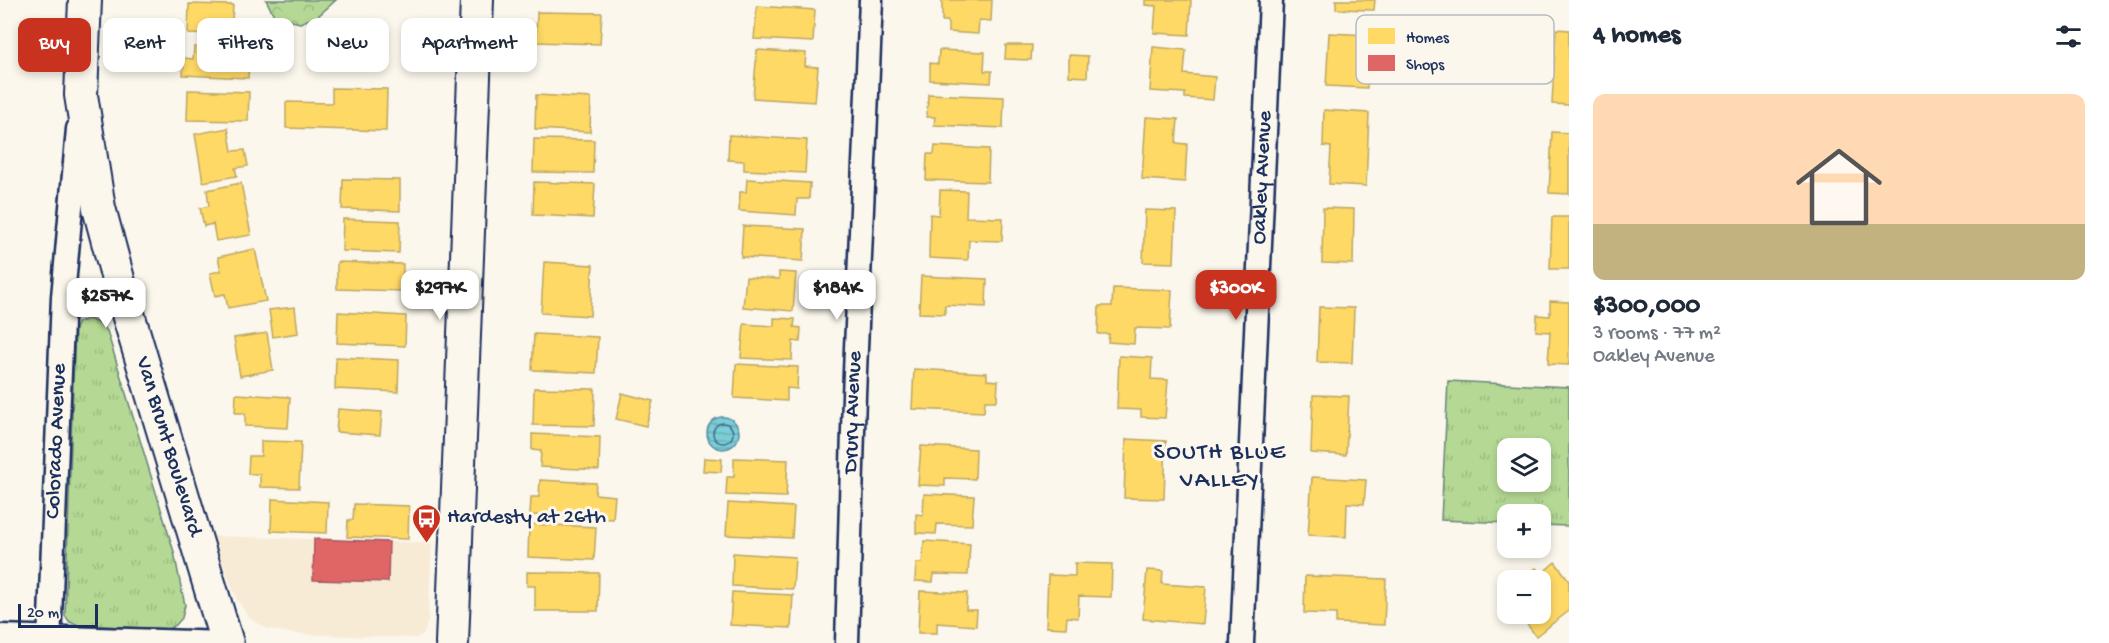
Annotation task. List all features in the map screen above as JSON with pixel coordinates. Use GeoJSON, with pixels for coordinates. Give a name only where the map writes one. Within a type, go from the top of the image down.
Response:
{"type":"FeatureCollection","features":[{"type":"Feature","properties":{"kind":"street","name":"Van Brunt Boulevard"},"geometry":{"type":"LineString","coordinates":[[85,0],[81,95],[99,208],[116,273],[226,643]]}},
{"type":"Feature","properties":{"kind":"street"},"geometry":{"type":"LineString","coordinates":[[452,643],[477,0]]}},
{"type":"Feature","properties":{"kind":"street","name":"Drury Avenue"},"geometry":{"type":"LineString","coordinates":[[847,643],[854,395],[871,0]]}},
{"type":"Feature","properties":{"kind":"street","name":"Oakley Avenue"},"geometry":{"type":"LineString","coordinates":[[1242,643],[1271,0]]}},
{"type":"Feature","properties":{"kind":"street","name":"Colorado Avenue"},"geometry":{"type":"LineString","coordinates":[[49,640],[63,297],[81,95]]}},
{"type":"Feature","properties":{"kind":"street"},"geometry":{"type":"LineString","coordinates":[[0,636],[49,640],[226,643]]}},
{"type":"Feature","properties":{"kind":"shaded area"},"geometry":{"type":"Polygon","coordinates":[[[212,536],[432,543],[428,621],[424,634],[415,638],[294,634],[268,629],[250,619],[237,600],[212,536]]]}},
{"type":"Feature","properties":{"kind":"green space"},"geometry":{"type":"Polygon","coordinates":[[[266,0],[336,0],[318,16],[306,18],[306,21],[300,23],[294,22],[294,18],[275,17],[266,0]]]}},
{"type":"Feature","properties":{"kind":"green space"},"geometry":{"type":"Polygon","coordinates":[[[89,319],[100,324],[107,331],[174,552],[185,605],[182,618],[168,629],[79,625],[70,622],[65,616],[75,329],[78,322],[89,319]]]}},
{"type":"Feature","properties":{"kind":"green space"},"geometry":{"type":"Polygon","coordinates":[[[1448,381],[1569,387],[1569,526],[1551,525],[1551,504],[1497,504],[1497,523],[1441,520],[1448,381]]]}},
{"type":"Feature","properties":{"kind":"water"},"geometry":{"type":"Polygon","coordinates":[[[723,417],[734,422],[739,433],[734,444],[723,449],[712,444],[707,433],[712,422],[723,417]]]}},
{"type":"Feature","properties":{"kind":"building: Homes"},"geometry":{"type":"Polygon","coordinates":[[[942,0],[992,0],[991,21],[979,20],[978,34],[948,32],[948,21],[942,21],[942,0]]]}},
{"type":"Feature","properties":{"kind":"building: Homes"},"geometry":{"type":"Polygon","coordinates":[[[1145,0],[1191,0],[1189,35],[1154,33],[1156,6],[1145,5],[1145,0]]]}},
{"type":"Feature","properties":{"kind":"building: Homes"},"geometry":{"type":"Polygon","coordinates":[[[1336,0],[1375,0],[1374,10],[1336,9],[1336,0]]]}},
{"type":"Feature","properties":{"kind":"building: Homes"},"geometry":{"type":"Polygon","coordinates":[[[189,4],[233,5],[232,18],[197,18],[197,34],[188,34],[189,4]]]}},
{"type":"Feature","properties":{"kind":"building: Homes"},"geometry":{"type":"Polygon","coordinates":[[[757,6],[815,10],[813,42],[754,39],[757,6]]]}},
{"type":"Feature","properties":{"kind":"building: Homes"},"geometry":{"type":"Polygon","coordinates":[[[537,12],[602,13],[600,44],[537,42],[537,12]]]}},
{"type":"Feature","properties":{"kind":"building: Homes"},"geometry":{"type":"Polygon","coordinates":[[[1556,29],[1569,30],[1569,105],[1552,104],[1556,29]]]}},
{"type":"Feature","properties":{"kind":"building: Homes"},"geometry":{"type":"Polygon","coordinates":[[[1329,33],[1356,34],[1356,84],[1367,84],[1367,88],[1326,86],[1329,33]]]}},
{"type":"Feature","properties":{"kind":"building: Homes"},"geometry":{"type":"Polygon","coordinates":[[[1006,45],[1032,45],[1031,60],[1005,59],[1006,45]]]}},
{"type":"Feature","properties":{"kind":"building: Homes"},"geometry":{"type":"Polygon","coordinates":[[[194,47],[197,47],[197,72],[248,72],[248,78],[183,75],[185,58],[193,59],[194,47]]]}},
{"type":"Feature","properties":{"kind":"building: Homes"},"geometry":{"type":"Polygon","coordinates":[[[1153,47],[1186,50],[1184,74],[1215,77],[1213,100],[1185,98],[1185,93],[1150,91],[1153,47]]]}},
{"type":"Feature","properties":{"kind":"building: Homes"},"geometry":{"type":"Polygon","coordinates":[[[757,50],[806,53],[805,66],[818,67],[815,102],[753,98],[757,50]]]}},
{"type":"Feature","properties":{"kind":"building: Homes"},"geometry":{"type":"Polygon","coordinates":[[[939,50],[985,52],[984,71],[992,71],[991,83],[930,80],[930,63],[938,64],[939,50]]]}},
{"type":"Feature","properties":{"kind":"building: Homes"},"geometry":{"type":"Polygon","coordinates":[[[1069,55],[1088,56],[1087,77],[1069,76],[1069,55]]]}},
{"type":"Feature","properties":{"kind":"building: Homes"},"geometry":{"type":"Polygon","coordinates":[[[332,88],[387,89],[386,131],[286,128],[286,102],[332,103],[332,88]]]}},
{"type":"Feature","properties":{"kind":"building: Homes"},"geometry":{"type":"Polygon","coordinates":[[[188,90],[249,92],[248,121],[187,120],[188,90]]]}},
{"type":"Feature","properties":{"kind":"building: Homes"},"geometry":{"type":"Polygon","coordinates":[[[928,94],[1004,97],[1003,128],[934,125],[935,117],[927,117],[928,94]]]}},
{"type":"Feature","properties":{"kind":"building: Homes"},"geometry":{"type":"Polygon","coordinates":[[[536,95],[591,98],[590,132],[535,129],[536,95]]]}},
{"type":"Feature","properties":{"kind":"building: Homes"},"geometry":{"type":"Polygon","coordinates":[[[1324,110],[1369,113],[1366,186],[1329,184],[1331,147],[1323,146],[1324,110]]]}},
{"type":"Feature","properties":{"kind":"building: Homes"},"geometry":{"type":"Polygon","coordinates":[[[1146,117],[1178,119],[1176,143],[1187,144],[1185,182],[1142,179],[1146,117]]]}},
{"type":"Feature","properties":{"kind":"building: Homes"},"geometry":{"type":"Polygon","coordinates":[[[228,128],[232,151],[245,150],[248,166],[235,168],[237,176],[203,182],[195,134],[228,128]]]}},
{"type":"Feature","properties":{"kind":"building: Homes"},"geometry":{"type":"Polygon","coordinates":[[[1552,132],[1569,133],[1569,194],[1549,193],[1552,132]]]}},
{"type":"Feature","properties":{"kind":"building: Homes"},"geometry":{"type":"Polygon","coordinates":[[[729,135],[807,140],[805,173],[744,170],[744,161],[728,160],[729,135]]]}},
{"type":"Feature","properties":{"kind":"building: Homes"},"geometry":{"type":"Polygon","coordinates":[[[534,139],[594,140],[593,173],[533,172],[534,139]]]}},
{"type":"Feature","properties":{"kind":"building: Homes"},"geometry":{"type":"Polygon","coordinates":[[[935,146],[989,149],[988,182],[926,180],[927,154],[934,154],[935,146]]]}},
{"type":"Feature","properties":{"kind":"building: Homes"},"geometry":{"type":"Polygon","coordinates":[[[343,179],[400,180],[400,211],[342,209],[343,179]]]}},
{"type":"Feature","properties":{"kind":"building: Homes"},"geometry":{"type":"Polygon","coordinates":[[[747,179],[810,183],[809,199],[797,199],[796,215],[739,211],[740,192],[746,192],[747,179]]]}},
{"type":"Feature","properties":{"kind":"building: Homes"},"geometry":{"type":"Polygon","coordinates":[[[534,182],[595,184],[593,218],[533,215],[534,182]]]}},
{"type":"Feature","properties":{"kind":"building: Homes"},"geometry":{"type":"Polygon","coordinates":[[[241,183],[251,235],[216,241],[213,224],[204,226],[200,208],[209,206],[207,190],[241,183]]]}},
{"type":"Feature","properties":{"kind":"building: Homes"},"geometry":{"type":"Polygon","coordinates":[[[940,190],[967,191],[966,217],[1003,218],[1002,241],[969,240],[968,260],[929,258],[930,214],[939,215],[940,190]]]}},
{"type":"Feature","properties":{"kind":"building: Homes"},"geometry":{"type":"Polygon","coordinates":[[[1323,208],[1354,209],[1353,264],[1322,263],[1323,208]]]}},
{"type":"Feature","properties":{"kind":"building: Homes"},"geometry":{"type":"Polygon","coordinates":[[[1145,210],[1176,211],[1174,263],[1143,262],[1145,210]]]}},
{"type":"Feature","properties":{"kind":"building: Homes"},"geometry":{"type":"Polygon","coordinates":[[[1552,217],[1569,217],[1569,269],[1550,269],[1552,217]]]}},
{"type":"Feature","properties":{"kind":"building: Homes"},"geometry":{"type":"Polygon","coordinates":[[[343,219],[400,221],[399,253],[342,251],[343,219]]]}},
{"type":"Feature","properties":{"kind":"building: Homes"},"geometry":{"type":"Polygon","coordinates":[[[743,226],[805,229],[803,261],[741,257],[743,226]]]}},
{"type":"Feature","properties":{"kind":"building: Homes"},"geometry":{"type":"Polygon","coordinates":[[[255,249],[266,301],[228,308],[225,294],[215,296],[210,273],[221,271],[218,257],[255,249]]]}},
{"type":"Feature","properties":{"kind":"building: Homes"},"geometry":{"type":"Polygon","coordinates":[[[337,262],[403,264],[402,291],[337,289],[337,262]]]}},
{"type":"Feature","properties":{"kind":"building: Homes"},"geometry":{"type":"Polygon","coordinates":[[[544,262],[593,265],[590,316],[541,313],[544,262]]]}},
{"type":"Feature","properties":{"kind":"building: Homes"},"geometry":{"type":"Polygon","coordinates":[[[779,272],[796,273],[793,311],[743,307],[746,277],[779,279],[779,272]]]}},
{"type":"Feature","properties":{"kind":"building: Homes"},"geometry":{"type":"Polygon","coordinates":[[[921,276],[987,279],[986,307],[945,305],[945,314],[919,313],[921,276]]]}},
{"type":"Feature","properties":{"kind":"building: Homes"},"geometry":{"type":"Polygon","coordinates":[[[1113,288],[1172,290],[1170,329],[1135,328],[1134,344],[1108,342],[1109,334],[1098,334],[1099,306],[1112,306],[1113,288]]]}},
{"type":"Feature","properties":{"kind":"building: Homes"},"geometry":{"type":"Polygon","coordinates":[[[1550,301],[1569,302],[1569,365],[1548,364],[1550,332],[1536,331],[1537,315],[1550,316],[1550,301]]]}},
{"type":"Feature","properties":{"kind":"building: Homes"},"geometry":{"type":"Polygon","coordinates":[[[295,307],[298,333],[273,337],[269,310],[295,307]]]}},
{"type":"Feature","properties":{"kind":"building: Homes"},"geometry":{"type":"Polygon","coordinates":[[[1319,307],[1354,308],[1352,363],[1317,362],[1319,307]]]}},
{"type":"Feature","properties":{"kind":"building: Homes"},"geometry":{"type":"Polygon","coordinates":[[[338,312],[406,316],[405,346],[337,343],[338,312]]]}},
{"type":"Feature","properties":{"kind":"building: Homes"},"geometry":{"type":"Polygon","coordinates":[[[774,318],[795,319],[794,327],[801,328],[800,342],[793,341],[792,360],[741,358],[744,324],[774,326],[774,318]]]}},
{"type":"Feature","properties":{"kind":"building: Homes"},"geometry":{"type":"Polygon","coordinates":[[[267,333],[273,370],[240,376],[234,338],[267,333]]]}},
{"type":"Feature","properties":{"kind":"building: Homes"},"geometry":{"type":"Polygon","coordinates":[[[534,334],[598,337],[596,373],[532,370],[534,334]]]}},
{"type":"Feature","properties":{"kind":"building: Homes"},"geometry":{"type":"Polygon","coordinates":[[[1119,356],[1152,358],[1151,379],[1168,380],[1165,418],[1141,417],[1141,410],[1117,409],[1119,356]]]}},
{"type":"Feature","properties":{"kind":"building: Homes"},"geometry":{"type":"Polygon","coordinates":[[[336,357],[399,360],[398,392],[335,389],[336,357]]]}},
{"type":"Feature","properties":{"kind":"building: Homes"},"geometry":{"type":"Polygon","coordinates":[[[736,364],[798,367],[797,389],[787,388],[787,401],[734,398],[736,364]]]}},
{"type":"Feature","properties":{"kind":"building: Homes"},"geometry":{"type":"Polygon","coordinates":[[[914,369],[987,373],[987,380],[998,381],[997,401],[985,401],[984,412],[912,409],[914,369]]]}},
{"type":"Feature","properties":{"kind":"building: Homes"},"geometry":{"type":"Polygon","coordinates":[[[534,388],[595,389],[594,426],[533,425],[534,388]]]}},
{"type":"Feature","properties":{"kind":"building: Homes"},"geometry":{"type":"Polygon","coordinates":[[[622,393],[653,401],[646,426],[616,419],[622,393]]]}},
{"type":"Feature","properties":{"kind":"building: Homes"},"geometry":{"type":"Polygon","coordinates":[[[236,394],[290,397],[288,428],[245,426],[245,413],[235,413],[236,394]]]}},
{"type":"Feature","properties":{"kind":"building: Homes"},"geometry":{"type":"Polygon","coordinates":[[[1313,395],[1349,396],[1346,455],[1311,453],[1313,395]]]}},
{"type":"Feature","properties":{"kind":"building: Homes"},"geometry":{"type":"Polygon","coordinates":[[[338,409],[382,412],[380,435],[336,432],[338,409]]]}},
{"type":"Feature","properties":{"kind":"building: Homes"},"geometry":{"type":"Polygon","coordinates":[[[532,434],[600,437],[599,470],[540,467],[541,451],[532,450],[532,434]]]}},
{"type":"Feature","properties":{"kind":"building: Homes"},"geometry":{"type":"Polygon","coordinates":[[[1126,439],[1166,441],[1164,499],[1124,498],[1126,439]]]}},
{"type":"Feature","properties":{"kind":"building: Homes"},"geometry":{"type":"Polygon","coordinates":[[[261,441],[301,442],[299,488],[260,487],[260,474],[248,474],[249,456],[261,456],[261,441]]]}},
{"type":"Feature","properties":{"kind":"building: Homes"},"geometry":{"type":"Polygon","coordinates":[[[921,446],[976,449],[975,479],[945,478],[945,486],[918,485],[921,446]]]}},
{"type":"Feature","properties":{"kind":"building: Homes"},"geometry":{"type":"Polygon","coordinates":[[[704,458],[722,459],[721,472],[703,471],[704,458]]]}},
{"type":"Feature","properties":{"kind":"building: Homes"},"geometry":{"type":"Polygon","coordinates":[[[734,458],[788,460],[786,497],[726,495],[727,477],[734,477],[734,458]]]}},
{"type":"Feature","properties":{"kind":"building: Homes"},"geometry":{"type":"Polygon","coordinates":[[[1312,477],[1366,480],[1364,504],[1347,503],[1346,537],[1308,535],[1312,477]]]}},
{"type":"Feature","properties":{"kind":"building: Homes"},"geometry":{"type":"Polygon","coordinates":[[[540,480],[596,483],[595,494],[615,496],[613,519],[530,515],[531,497],[539,497],[540,480]]]}},
{"type":"Feature","properties":{"kind":"building: Homes"},"geometry":{"type":"Polygon","coordinates":[[[924,494],[974,496],[972,525],[937,524],[936,534],[916,533],[916,514],[923,515],[924,494]]]}},
{"type":"Feature","properties":{"kind":"building: Homes"},"geometry":{"type":"Polygon","coordinates":[[[272,499],[328,502],[327,533],[271,531],[272,499]]]}},
{"type":"Feature","properties":{"kind":"building: Homes"},"geometry":{"type":"Polygon","coordinates":[[[728,503],[794,507],[792,538],[726,535],[728,503]]]}},
{"type":"Feature","properties":{"kind":"building: Homes"},"geometry":{"type":"Polygon","coordinates":[[[354,504],[409,506],[408,539],[347,537],[348,520],[353,520],[354,504]]]}},
{"type":"Feature","properties":{"kind":"building: Homes"},"geometry":{"type":"Polygon","coordinates":[[[529,524],[596,527],[594,560],[528,557],[529,524]]]}},
{"type":"Feature","properties":{"kind":"building: Homes"},"geometry":{"type":"Polygon","coordinates":[[[924,541],[970,544],[968,575],[934,574],[933,582],[915,581],[916,563],[922,563],[924,541]]]}},
{"type":"Feature","properties":{"kind":"building: Homes"},"geometry":{"type":"Polygon","coordinates":[[[733,553],[795,557],[793,589],[732,586],[733,553]]]}},
{"type":"Feature","properties":{"kind":"building: Homes"},"geometry":{"type":"Polygon","coordinates":[[[1555,562],[1569,580],[1569,611],[1536,636],[1527,624],[1551,624],[1551,570],[1546,570],[1555,562]]]}},
{"type":"Feature","properties":{"kind":"building: Homes"},"geometry":{"type":"Polygon","coordinates":[[[1075,563],[1112,564],[1111,597],[1079,596],[1078,618],[1067,617],[1066,628],[1046,627],[1048,575],[1075,576],[1075,563]]]}},
{"type":"Feature","properties":{"kind":"building: Homes"},"geometry":{"type":"Polygon","coordinates":[[[1147,570],[1163,571],[1162,584],[1206,587],[1203,624],[1143,619],[1147,570]]]}},
{"type":"Feature","properties":{"kind":"building: Homes"},"geometry":{"type":"Polygon","coordinates":[[[527,572],[599,573],[598,611],[535,611],[535,586],[527,586],[527,572]]]}},
{"type":"Feature","properties":{"kind":"building: Homes"},"geometry":{"type":"Polygon","coordinates":[[[1305,576],[1386,579],[1384,625],[1336,623],[1336,614],[1304,613],[1305,576]]]}},
{"type":"Feature","properties":{"kind":"building: Homes"},"geometry":{"type":"Polygon","coordinates":[[[920,591],[967,593],[966,610],[977,610],[976,626],[937,623],[937,633],[918,633],[920,591]]]}},
{"type":"Feature","properties":{"kind":"building: Homes"},"geometry":{"type":"Polygon","coordinates":[[[732,592],[793,595],[791,628],[730,625],[732,592]]]}},
{"type":"Feature","properties":{"kind":"building: Shops"},"geometry":{"type":"Polygon","coordinates":[[[314,539],[389,542],[388,582],[313,580],[314,539]]]}},
{"type":"Feature","properties":{"kind":"place","name":"Hardesty at 26th"},"geometry":{"type":"Point","coordinates":[426,544]}},
{"type":"Feature","properties":{"kind":"district","name":"SOUTH BLUE VALLEY"},"geometry":{"type":"Point","coordinates":[1220,467]}}]}
